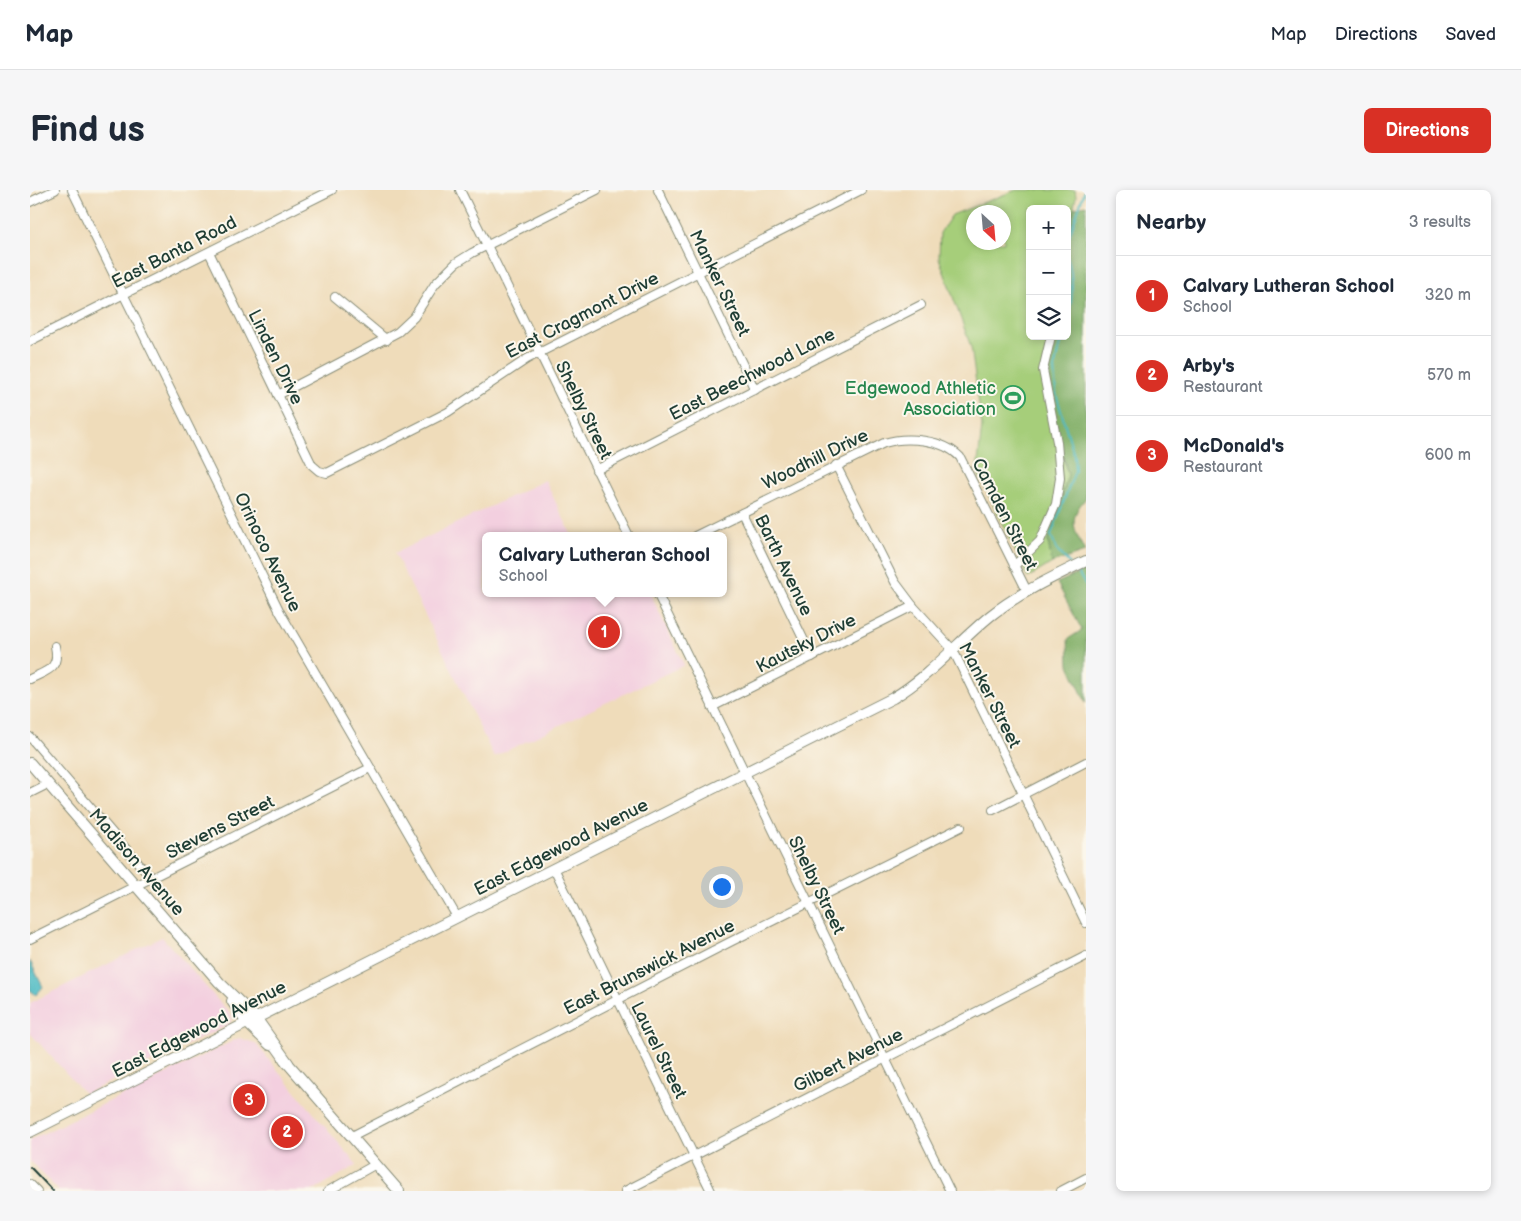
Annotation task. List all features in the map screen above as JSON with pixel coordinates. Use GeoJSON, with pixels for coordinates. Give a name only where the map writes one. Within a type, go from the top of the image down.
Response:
{"type":"FeatureCollection","features":[{"type":"Feature","properties":{"kind":"main road","name":"East Edgewood Avenue"},"geometry":{"type":"LineString","coordinates":[[30,1132],[893,698],[920,680],[991,615],[1027,591],[1086,561]]}},
{"type":"Feature","properties":{"kind":"main road","name":"Madison Avenue"},"geometry":{"type":"LineString","coordinates":[[30,763],[399,1191]]}},
{"type":"Feature","properties":{"kind":"street"},"geometry":{"type":"LineString","coordinates":[[30,202],[54,190]]}},
{"type":"Feature","properties":{"kind":"street","name":"Orinoco Avenue"},"geometry":{"type":"LineString","coordinates":[[72,190],[280,612],[457,917]]}},
{"type":"Feature","properties":{"kind":"street","name":"East Banta Road"},"geometry":{"type":"LineString","coordinates":[[30,341],[332,190]]}},
{"type":"Feature","properties":{"kind":"street","name":"Shelby Street"},"geometry":{"type":"LineString","coordinates":[[460,190],[626,532]]}},
{"type":"Feature","properties":{"kind":"street"},"geometry":{"type":"LineString","coordinates":[[278,395],[387,340],[410,321],[446,272],[467,256],[598,190]]}},
{"type":"Feature","properties":{"kind":"street","name":"Manker Street"},"geometry":{"type":"LineString","coordinates":[[658,190],[755,390]]}},
{"type":"Feature","properties":{"kind":"street","name":"East Cragmont Drive"},"geometry":{"type":"LineString","coordinates":[[322,472],[330,472],[437,419],[458,407],[508,370],[860,190]]}},
{"type":"Feature","properties":{"kind":"street","name":"Linden Drive"},"geometry":{"type":"LineString","coordinates":[[209,252],[312,465],[322,472]]}},
{"type":"Feature","properties":{"kind":"street"},"geometry":{"type":"LineString","coordinates":[[335,297],[387,340]]}},
{"type":"Feature","properties":{"kind":"street","name":"East Beechwood Lane"},"geometry":{"type":"LineString","coordinates":[[596,470],[921,305]]}},
{"type":"Feature","properties":{"kind":"street"},"geometry":{"type":"LineString","coordinates":[[1014,566],[1040,541],[1056,504],[1060,478],[1057,442],[1043,370],[1050,340]]}},
{"type":"Feature","properties":{"kind":"street","name":"Woodhill Drive"},"geometry":{"type":"LineString","coordinates":[[703,532],[836,465],[892,441],[940,444],[954,451]]}},
{"type":"Feature","properties":{"kind":"street","name":"Camden Street"},"geometry":{"type":"LineString","coordinates":[[954,451],[964,465],[1027,591]]}},
{"type":"Feature","properties":{"kind":"street","name":"Manker Street"},"geometry":{"type":"LineString","coordinates":[[836,465],[887,568],[913,606],[953,650],[1086,923]]}},
{"type":"Feature","properties":{"kind":"street","name":"Barth Avenue"},"geometry":{"type":"LineString","coordinates":[[742,512],[812,657]]}},
{"type":"Feature","properties":{"kind":"street","name":"Shelby Street"},"geometry":{"type":"LineString","coordinates":[[659,597],[950,1191]]}},
{"type":"Feature","properties":{"kind":"street","name":"Kautsky Drive"},"geometry":{"type":"LineString","coordinates":[[712,707],[913,606]]}},
{"type":"Feature","properties":{"kind":"street"},"geometry":{"type":"LineString","coordinates":[[30,679],[55,665],[57,659],[55,646]]}},
{"type":"Feature","properties":{"kind":"street","name":"Madison Avenue"},"geometry":{"type":"LineString","coordinates":[[31,740],[151,878]]}},
{"type":"Feature","properties":{"kind":"street"},"geometry":{"type":"LineString","coordinates":[[993,810],[1086,762]]}},
{"type":"Feature","properties":{"kind":"street","name":"Stevens Street"},"geometry":{"type":"LineString","coordinates":[[30,939],[370,768]]}},
{"type":"Feature","properties":{"kind":"street"},"geometry":{"type":"LineString","coordinates":[[30,793],[48,784]]}},
{"type":"Feature","properties":{"kind":"street","name":"East Brunswick Avenue"},"geometry":{"type":"LineString","coordinates":[[352,1136],[961,827]]}},
{"type":"Feature","properties":{"kind":"street","name":"Laurel Street"},"geometry":{"type":"LineString","coordinates":[[554,868],[710,1191]]}},
{"type":"Feature","properties":{"kind":"street","name":"Gilbert Avenue"},"geometry":{"type":"LineString","coordinates":[[625,1191],[1086,956]]}},
{"type":"Feature","properties":{"kind":"street"},"geometry":{"type":"LineString","coordinates":[[328,1191],[376,1164]]}},
{"type":"Feature","properties":{"kind":"street"},"geometry":{"type":"LineString","coordinates":[[1061,1191],[1086,1178]]}},
{"type":"Feature","properties":{"kind":"street"},"geometry":{"type":"LineString","coordinates":[[30,1184],[37,1191]]}},
{"type":"Feature","properties":{"kind":"shaded area"},"geometry":{"type":"Polygon","coordinates":[[[545,480],[570,532],[482,532],[482,597],[652,597],[684,665],[494,757],[395,553],[545,480]]]}},
{"type":"Feature","properties":{"kind":"shaded area"},"geometry":{"type":"Polygon","coordinates":[[[162,937],[232,1016],[230,1024],[85,1094],[30,1033],[30,1003],[162,937]]]}},
{"type":"Feature","properties":{"kind":"shaded area"},"geometry":{"type":"Polygon","coordinates":[[[239,1038],[255,1043],[357,1165],[312,1191],[59,1191],[30,1161],[30,1140],[239,1038]]]}},
{"type":"Feature","properties":{"kind":"green space","name":"Edgewood Athletic Association"},"geometry":{"type":"Polygon","coordinates":[[[1016,190],[1075,190],[1076,197],[1071,220],[1071,205],[1026,205],[1026,340],[1052,340],[1057,442],[1068,475],[1048,541],[1052,563],[1028,578],[977,471],[982,426],[971,347],[939,258],[940,233],[952,215],[966,210],[966,250],[1011,250],[1011,205],[978,205],[1016,190]]]}},
{"type":"Feature","properties":{"kind":"green space"},"geometry":{"type":"Polygon","coordinates":[[[1086,205],[1086,498],[1080,505],[1074,518],[1075,530],[1085,552],[1052,563],[1048,541],[1068,475],[1043,370],[1049,340],[1071,340],[1071,221],[1074,208],[1086,205]]]}},
{"type":"Feature","properties":{"kind":"green space"},"geometry":{"type":"Polygon","coordinates":[[[1086,570],[1086,703],[1069,665],[1068,639],[1082,630],[1057,583],[1086,570]]]}},
{"type":"Feature","properties":{"kind":"water"},"geometry":{"type":"Polygon","coordinates":[[[30,961],[43,987],[36,995],[30,990],[30,961]]]}},
{"type":"Feature","properties":{"kind":"waterway"},"geometry":{"type":"LineString","coordinates":[[1071,230],[1085,190]]}},
{"type":"Feature","properties":{"kind":"waterway"},"geometry":{"type":"LineString","coordinates":[[1071,272],[1071,305]]}},
{"type":"Feature","properties":{"kind":"waterway"},"geometry":{"type":"LineString","coordinates":[[1061,340],[1054,369],[1056,394],[1074,455],[1075,471],[1051,535],[1056,549],[1070,564]]}},
{"type":"Feature","properties":{"kind":"waterway"},"geometry":{"type":"LineString","coordinates":[[1077,571],[1086,586]]}},
{"type":"Feature","properties":{"kind":"railway"},"geometry":{"type":"LineString","coordinates":[[30,1167],[53,1191]]}},
{"type":"Feature","properties":{"kind":"place","name":"Edgewood Athletic Association"},"geometry":{"type":"Point","coordinates":[1013,398]}},
{"type":"Feature","properties":{"kind":"place","name":"Calvary Lutheran School"},"geometry":{"type":"Point","coordinates":[604,632]}},
{"type":"Feature","properties":{"kind":"place","name":"McDonald's"},"geometry":{"type":"Point","coordinates":[249,1100]}},
{"type":"Feature","properties":{"kind":"place","name":"Arby's"},"geometry":{"type":"Point","coordinates":[287,1132]}}]}
